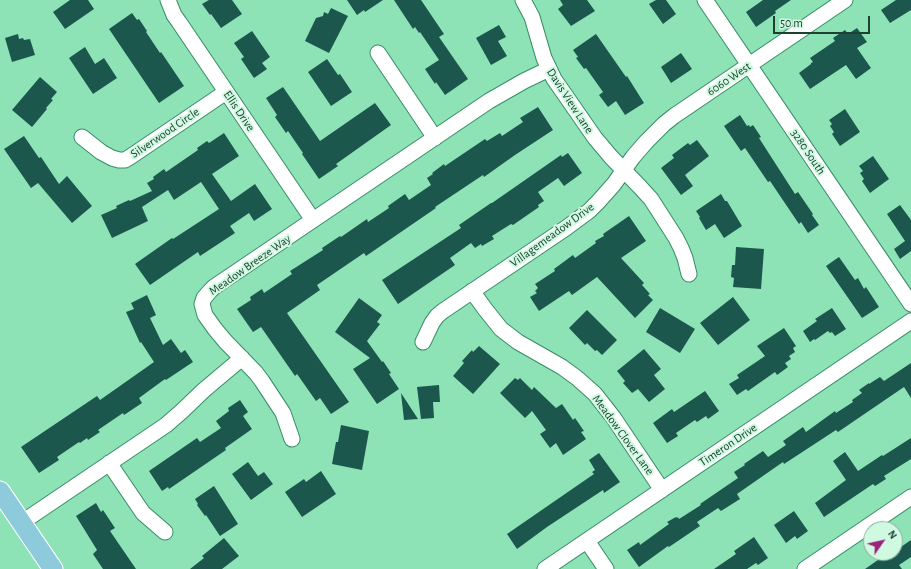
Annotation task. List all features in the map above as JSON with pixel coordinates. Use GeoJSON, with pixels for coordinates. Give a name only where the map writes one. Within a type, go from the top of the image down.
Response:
{"type":"FeatureCollection","features":[{"type":"Feature","properties":{"kind":"main road"},"geometry":{"type":"LineString","coordinates":[[0,491],[53,569]]}},
{"type":"Feature","properties":{"kind":"street","name":"Ellis Drive"},"geometry":{"type":"LineString","coordinates":[[168,0],[177,19],[313,220]]}},
{"type":"Feature","properties":{"kind":"street","name":"Davis View Lane"},"geometry":{"type":"LineString","coordinates":[[523,0],[532,17],[544,58],[560,89],[603,148],[646,193],[676,238],[685,258],[689,274]]}},
{"type":"Feature","properties":{"kind":"street","name":"3280 South"},"geometry":{"type":"LineString","coordinates":[[705,0],[911,304]]}},
{"type":"Feature","properties":{"kind":"street","name":"6060 West"},"geometry":{"type":"LineString","coordinates":[[623,170],[646,142],[664,124],[845,0]]}},
{"type":"Feature","properties":{"kind":"street"},"geometry":{"type":"LineString","coordinates":[[378,53],[435,138]]}},
{"type":"Feature","properties":{"kind":"street","name":"Meadow Breeze Way"},"geometry":{"type":"LineString","coordinates":[[292,439],[280,408],[256,373],[214,329],[205,315],[202,304],[204,298],[210,290],[501,93],[549,69]]}},
{"type":"Feature","properties":{"kind":"street","name":"Silverwood Circle"},"geometry":{"type":"LineString","coordinates":[[82,137],[101,152],[112,158],[125,160],[226,92]]}},
{"type":"Feature","properties":{"kind":"street","name":"Villagemeadow Drive"},"geometry":{"type":"LineString","coordinates":[[422,342],[437,316],[578,219],[598,202],[614,184],[623,170]]}},
{"type":"Feature","properties":{"kind":"street","name":"Meadow Clover Lane"},"geometry":{"type":"LineString","coordinates":[[472,291],[484,309],[501,329],[518,342],[562,367],[595,394],[613,417],[662,490]]}},
{"type":"Feature","properties":{"kind":"street","name":"Timeron Drive"},"geometry":{"type":"LineString","coordinates":[[545,569],[911,321]]}},
{"type":"Feature","properties":{"kind":"street"},"geometry":{"type":"LineString","coordinates":[[22,523],[175,418],[204,390],[242,358]]}},
{"type":"Feature","properties":{"kind":"street"},"geometry":{"type":"LineString","coordinates":[[109,463],[143,513],[164,532]]}},
{"type":"Feature","properties":{"kind":"street"},"geometry":{"type":"LineString","coordinates":[[805,569],[911,497]]}},
{"type":"Feature","properties":{"kind":"street"},"geometry":{"type":"LineString","coordinates":[[587,540],[606,569]]}},
{"type":"Feature","properties":{"kind":"building"},"geometry":{"type":"Polygon","coordinates":[[[70,0],[88,0],[94,9],[65,29],[53,12],[70,0]]]}},
{"type":"Feature","properties":{"kind":"building"},"geometry":{"type":"Polygon","coordinates":[[[209,0],[232,0],[242,14],[221,28],[202,4],[209,0]]]}},
{"type":"Feature","properties":{"kind":"building"},"geometry":{"type":"Polygon","coordinates":[[[347,0],[383,0],[365,12],[364,10],[357,15],[347,0]]]}},
{"type":"Feature","properties":{"kind":"building"},"geometry":{"type":"Polygon","coordinates":[[[394,0],[421,0],[444,34],[439,37],[468,79],[445,95],[436,82],[435,84],[425,69],[439,60],[420,32],[419,33],[415,27],[413,29],[394,0]]]}},
{"type":"Feature","properties":{"kind":"building"},"geometry":{"type":"Polygon","coordinates":[[[560,0],[587,0],[595,11],[571,26],[558,9],[563,5],[560,0]]]}},
{"type":"Feature","properties":{"kind":"building"},"geometry":{"type":"Polygon","coordinates":[[[656,0],[666,0],[676,14],[663,24],[649,4],[656,0]]]}},
{"type":"Feature","properties":{"kind":"building"},"geometry":{"type":"Polygon","coordinates":[[[763,0],[791,0],[756,27],[746,12],[763,0]]]}},
{"type":"Feature","properties":{"kind":"building"},"geometry":{"type":"Polygon","coordinates":[[[896,0],[911,0],[911,10],[890,23],[881,10],[896,0]]]}},
{"type":"Feature","properties":{"kind":"building"},"geometry":{"type":"Polygon","coordinates":[[[331,8],[348,16],[329,53],[305,41],[316,18],[323,16],[324,12],[328,14],[331,8]]]}},
{"type":"Feature","properties":{"kind":"building"},"geometry":{"type":"Polygon","coordinates":[[[132,13],[137,20],[139,19],[160,53],[161,52],[184,86],[159,103],[109,29],[132,13]]]}},
{"type":"Feature","properties":{"kind":"building"},"geometry":{"type":"Polygon","coordinates":[[[499,25],[506,37],[498,41],[507,56],[491,65],[476,38],[499,25]]]}},
{"type":"Feature","properties":{"kind":"building"},"geometry":{"type":"Polygon","coordinates":[[[857,28],[867,42],[857,48],[871,68],[856,79],[846,65],[810,89],[799,73],[813,62],[810,58],[835,41],[833,38],[845,30],[848,34],[857,28]]]}},
{"type":"Feature","properties":{"kind":"building"},"geometry":{"type":"Polygon","coordinates":[[[252,31],[270,57],[262,63],[267,69],[254,78],[241,59],[244,57],[234,43],[252,31]]]}},
{"type":"Feature","properties":{"kind":"building"},"geometry":{"type":"Polygon","coordinates":[[[18,34],[19,39],[30,39],[35,55],[12,62],[5,38],[18,34]]]}},
{"type":"Feature","properties":{"kind":"building"},"geometry":{"type":"Polygon","coordinates":[[[596,34],[626,77],[627,76],[644,103],[625,115],[616,101],[608,107],[599,95],[603,92],[586,68],[584,69],[576,58],[578,57],[573,50],[596,34]]]}},
{"type":"Feature","properties":{"kind":"building"},"geometry":{"type":"Polygon","coordinates":[[[85,47],[95,64],[104,58],[117,78],[93,94],[69,58],[85,47]]]}},
{"type":"Feature","properties":{"kind":"building"},"geometry":{"type":"Polygon","coordinates":[[[681,53],[692,69],[671,83],[661,67],[681,53]]]}},
{"type":"Feature","properties":{"kind":"building"},"geometry":{"type":"Polygon","coordinates":[[[327,59],[338,75],[340,74],[352,92],[331,106],[308,72],[327,59]]]}},
{"type":"Feature","properties":{"kind":"building"},"geometry":{"type":"Polygon","coordinates":[[[40,77],[57,92],[51,99],[53,100],[46,108],[47,109],[32,127],[12,110],[40,77]]]}},
{"type":"Feature","properties":{"kind":"building"},"geometry":{"type":"Polygon","coordinates":[[[283,87],[320,141],[375,103],[391,125],[336,164],[338,166],[319,179],[288,131],[286,133],[275,117],[277,115],[266,98],[283,87]]]}},
{"type":"Feature","properties":{"kind":"building"},"geometry":{"type":"Polygon","coordinates":[[[538,107],[553,130],[484,177],[483,175],[435,207],[436,208],[366,256],[364,253],[317,285],[320,290],[287,313],[349,402],[331,414],[320,398],[316,401],[297,374],[295,376],[261,327],[253,332],[237,309],[251,300],[250,297],[262,289],[264,293],[292,274],[290,271],[323,250],[322,248],[367,219],[368,222],[389,208],[388,206],[405,194],[409,200],[431,185],[427,178],[444,164],[445,166],[485,139],[487,141],[500,133],[502,136],[523,122],[520,118],[538,107]]]}},
{"type":"Feature","properties":{"kind":"building"},"geometry":{"type":"Polygon","coordinates":[[[845,109],[860,132],[840,146],[832,134],[834,132],[830,126],[832,124],[829,120],[845,109]]]}},
{"type":"Feature","properties":{"kind":"building"},"geometry":{"type":"Polygon","coordinates":[[[740,115],[747,126],[749,125],[750,127],[753,125],[761,137],[759,138],[795,194],[798,192],[813,214],[812,215],[819,225],[808,233],[801,222],[799,224],[770,181],[768,182],[745,148],[741,151],[724,126],[740,115]]]}},
{"type":"Feature","properties":{"kind":"building"},"geometry":{"type":"Polygon","coordinates":[[[224,133],[239,156],[212,174],[231,201],[255,184],[272,209],[254,221],[249,213],[230,226],[235,233],[200,256],[198,252],[150,285],[135,264],[172,238],[173,239],[219,209],[201,182],[174,200],[168,190],[142,207],[148,221],[112,238],[101,215],[117,208],[116,206],[152,191],[147,183],[154,179],[153,177],[164,169],[166,172],[198,150],[197,148],[207,141],[209,143],[224,133]]]}},
{"type":"Feature","properties":{"kind":"building"},"geometry":{"type":"Polygon","coordinates":[[[24,136],[39,158],[41,157],[59,184],[67,176],[92,206],[72,223],[38,183],[31,188],[4,149],[24,136]]]}},
{"type":"Feature","properties":{"kind":"building"},"geometry":{"type":"Polygon","coordinates":[[[697,140],[709,156],[685,175],[693,186],[681,195],[661,168],[674,158],[672,155],[688,143],[690,145],[697,140]]]}},
{"type":"Feature","properties":{"kind":"building"},"geometry":{"type":"Polygon","coordinates":[[[568,153],[582,173],[564,186],[558,178],[538,192],[544,201],[538,205],[539,207],[513,225],[511,224],[492,236],[494,239],[482,246],[481,244],[475,248],[471,243],[450,258],[455,265],[398,304],[382,280],[461,228],[459,225],[561,155],[562,157],[568,153]]]}},
{"type":"Feature","properties":{"kind":"building"},"geometry":{"type":"Polygon","coordinates":[[[873,156],[889,179],[870,193],[862,181],[864,179],[860,173],[863,171],[859,166],[873,156]]]}},
{"type":"Feature","properties":{"kind":"building"},"geometry":{"type":"Polygon","coordinates":[[[721,194],[742,226],[724,238],[715,224],[706,230],[696,211],[721,194]]]}},
{"type":"Feature","properties":{"kind":"building"},"geometry":{"type":"Polygon","coordinates":[[[900,205],[911,220],[911,251],[900,259],[894,249],[905,241],[887,214],[900,205]]]}},
{"type":"Feature","properties":{"kind":"building"},"geometry":{"type":"Polygon","coordinates":[[[629,216],[646,241],[621,258],[644,283],[642,285],[653,300],[635,318],[597,277],[572,295],[569,291],[539,311],[530,297],[537,293],[535,291],[538,288],[535,284],[555,271],[554,269],[573,255],[575,258],[596,243],[595,241],[604,236],[603,234],[629,216]]]}},
{"type":"Feature","properties":{"kind":"building"},"geometry":{"type":"Polygon","coordinates":[[[736,247],[764,249],[761,289],[733,287],[734,278],[731,277],[732,265],[735,265],[736,247]]]}},
{"type":"Feature","properties":{"kind":"building"},"geometry":{"type":"Polygon","coordinates":[[[839,257],[855,280],[858,278],[864,289],[866,287],[879,307],[862,318],[826,266],[839,257]]]}},
{"type":"Feature","properties":{"kind":"building"},"geometry":{"type":"Polygon","coordinates":[[[147,295],[156,315],[150,318],[163,345],[171,339],[181,353],[185,350],[193,362],[166,380],[165,379],[139,398],[142,403],[124,415],[123,413],[98,430],[100,432],[88,440],[87,438],[80,443],[79,442],[57,457],[59,460],[39,473],[21,447],[97,396],[100,400],[154,362],[141,342],[140,343],[126,312],[134,309],[131,303],[147,295]]]}},
{"type":"Feature","properties":{"kind":"building"},"geometry":{"type":"Polygon","coordinates":[[[733,297],[750,320],[718,345],[700,323],[733,297]]]}},
{"type":"Feature","properties":{"kind":"building"},"geometry":{"type":"Polygon","coordinates":[[[359,298],[382,315],[377,322],[380,324],[367,341],[391,373],[389,374],[399,389],[377,404],[353,369],[370,358],[335,332],[359,298]]]}},
{"type":"Feature","properties":{"kind":"building"},"geometry":{"type":"Polygon","coordinates":[[[660,308],[695,329],[680,353],[646,332],[660,308]]]}},
{"type":"Feature","properties":{"kind":"building"},"geometry":{"type":"Polygon","coordinates":[[[832,308],[846,329],[835,336],[832,332],[830,333],[828,331],[810,342],[803,331],[817,321],[815,319],[832,308]]]}},
{"type":"Feature","properties":{"kind":"building"},"geometry":{"type":"Polygon","coordinates":[[[587,310],[617,340],[602,355],[597,350],[595,351],[587,343],[585,345],[569,328],[587,310]]]}},
{"type":"Feature","properties":{"kind":"building"},"geometry":{"type":"Polygon","coordinates":[[[784,328],[796,346],[793,348],[795,352],[789,356],[791,359],[785,363],[788,367],[777,375],[775,372],[748,391],[746,389],[737,395],[729,384],[739,378],[737,375],[765,356],[757,346],[784,328]]]}},
{"type":"Feature","properties":{"kind":"building"},"geometry":{"type":"Polygon","coordinates":[[[479,346],[500,364],[473,394],[453,376],[464,363],[462,361],[472,350],[473,352],[479,346]]]}},
{"type":"Feature","properties":{"kind":"building"},"geometry":{"type":"Polygon","coordinates":[[[644,349],[661,369],[654,375],[665,389],[649,402],[638,389],[632,393],[623,383],[625,381],[617,371],[644,349]]]}},
{"type":"Feature","properties":{"kind":"building"},"geometry":{"type":"Polygon","coordinates":[[[911,363],[911,398],[904,387],[838,432],[836,430],[784,464],[783,462],[737,494],[740,499],[721,511],[718,508],[697,522],[700,526],[669,547],[668,546],[639,567],[627,550],[639,542],[640,545],[669,524],[667,522],[676,517],[679,519],[701,505],[700,504],[738,478],[734,472],[763,451],[768,457],[786,445],[783,441],[803,427],[806,432],[835,411],[836,413],[853,402],[852,400],[862,393],[859,390],[869,383],[880,377],[884,381],[911,363]]]}},
{"type":"Feature","properties":{"kind":"building"},"geometry":{"type":"Polygon","coordinates":[[[515,378],[518,380],[520,378],[532,390],[534,387],[556,408],[562,404],[573,420],[575,418],[584,431],[581,432],[586,439],[563,455],[556,443],[550,448],[540,434],[546,430],[532,411],[525,418],[500,393],[515,378]]]}},
{"type":"Feature","properties":{"kind":"building"},"geometry":{"type":"Polygon","coordinates":[[[439,385],[440,402],[433,402],[434,418],[421,419],[417,387],[439,385]]]}},
{"type":"Feature","properties":{"kind":"building"},"geometry":{"type":"Polygon","coordinates":[[[705,391],[719,411],[708,419],[706,416],[697,422],[695,420],[676,433],[678,436],[667,443],[653,423],[672,409],[674,412],[705,391]]]}},
{"type":"Feature","properties":{"kind":"building"},"geometry":{"type":"Polygon","coordinates":[[[401,393],[418,419],[404,420],[401,393]]]}},
{"type":"Feature","properties":{"kind":"building"},"geometry":{"type":"Polygon","coordinates":[[[240,400],[248,412],[243,416],[252,429],[225,448],[226,450],[169,489],[168,487],[162,491],[149,471],[197,438],[200,442],[221,428],[216,421],[229,411],[228,408],[240,400]]]}},
{"type":"Feature","properties":{"kind":"building"},"geometry":{"type":"Polygon","coordinates":[[[341,425],[369,431],[362,470],[332,464],[341,425]]]}},
{"type":"Feature","properties":{"kind":"building"},"geometry":{"type":"Polygon","coordinates":[[[911,438],[911,459],[884,476],[886,479],[875,486],[873,484],[824,517],[815,503],[846,480],[833,461],[845,452],[858,471],[911,438]]]}},
{"type":"Feature","properties":{"kind":"building"},"geometry":{"type":"Polygon","coordinates":[[[599,453],[620,482],[604,493],[603,490],[517,549],[507,534],[594,474],[592,472],[595,470],[589,460],[599,453]]]}},
{"type":"Feature","properties":{"kind":"building"},"geometry":{"type":"Polygon","coordinates":[[[248,462],[258,476],[264,472],[273,484],[251,500],[232,474],[248,462]]]}},
{"type":"Feature","properties":{"kind":"building"},"geometry":{"type":"Polygon","coordinates":[[[321,471],[336,494],[302,517],[285,492],[304,479],[306,482],[321,471]]]}},
{"type":"Feature","properties":{"kind":"building"},"geometry":{"type":"Polygon","coordinates":[[[214,486],[238,524],[220,536],[206,515],[205,516],[197,505],[198,504],[195,499],[214,486]]]}},
{"type":"Feature","properties":{"kind":"building"},"geometry":{"type":"Polygon","coordinates":[[[96,503],[101,512],[103,510],[115,528],[110,531],[136,569],[103,569],[93,554],[97,550],[76,516],[96,503]]]}},
{"type":"Feature","properties":{"kind":"building"},"geometry":{"type":"Polygon","coordinates":[[[794,511],[808,531],[797,539],[795,536],[786,543],[774,525],[794,511]]]}},
{"type":"Feature","properties":{"kind":"building"},"geometry":{"type":"Polygon","coordinates":[[[754,537],[768,558],[758,565],[756,563],[747,569],[714,569],[736,554],[734,551],[754,537]]]}},
{"type":"Feature","properties":{"kind":"building"},"geometry":{"type":"Polygon","coordinates":[[[224,538],[239,556],[222,569],[190,569],[204,558],[202,556],[224,538]]]}},
{"type":"Feature","properties":{"kind":"building"},"geometry":{"type":"Polygon","coordinates":[[[911,540],[911,557],[899,565],[902,569],[865,569],[876,561],[903,561],[903,546],[911,540]]]}}]}
